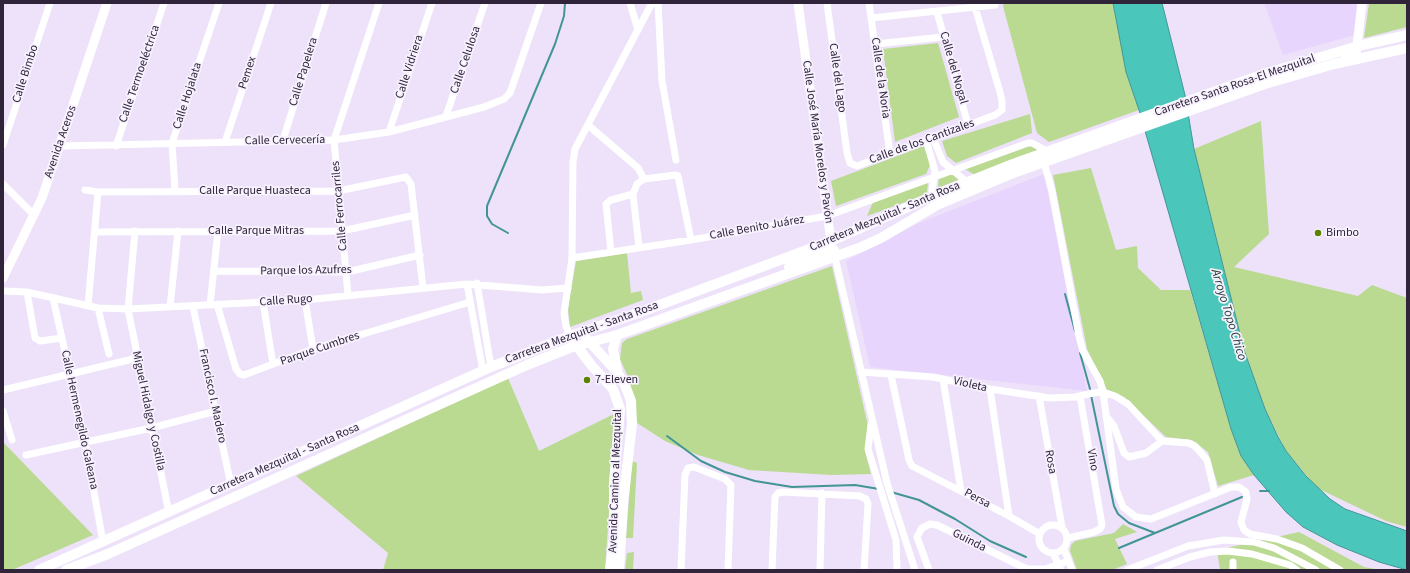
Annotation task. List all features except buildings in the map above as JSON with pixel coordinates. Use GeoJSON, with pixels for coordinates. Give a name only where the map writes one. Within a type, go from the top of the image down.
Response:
{"type":"FeatureCollection","features":[{"type":"Feature","properties":{"kind":"main road","name":"Carretera Santa Rosa-El Mezquital"},"geometry":{"type":"LineString","coordinates":[[1180,109],[1264,74],[1358,46],[1407,35]]}},
{"type":"Feature","properties":{"kind":"main road"},"geometry":{"type":"LineString","coordinates":[[1180,109],[1278,80],[1357,59],[1407,48]]}},
{"type":"Feature","properties":{"kind":"main road","name":"Carretera Mezquital - Santa Rosa"},"geometry":{"type":"LineString","coordinates":[[39,570],[487,369],[573,335],[638,313],[833,250],[881,238],[970,186],[1049,152],[1180,109]]}},
{"type":"Feature","properties":{"kind":"main road","name":"Carretera Mezquital - Santa Rosa"},"geometry":{"type":"LineString","coordinates":[[66,570],[108,554],[527,365],[590,341],[617,335],[769,280],[794,264],[833,250],[933,196],[970,186],[1044,162],[1137,124]]}},
{"type":"Feature","properties":{"kind":"main road","name":"Avenida Camino al Mezquital"},"geometry":{"type":"LineString","coordinates":[[573,335],[590,341],[617,372],[625,385],[631,401],[632,424],[624,495],[619,570]]}},
{"type":"Feature","properties":{"kind":"main road","name":"Avenida Camino al Mezquital"},"geometry":{"type":"LineString","coordinates":[[573,335],[576,346],[592,366],[614,389],[620,409],[614,483],[614,538],[610,570]]}},
{"type":"Feature","properties":{"kind":"main road"},"geometry":{"type":"LineString","coordinates":[[617,335],[613,349],[617,372]]}},
{"type":"Feature","properties":{"kind":"street","name":"Calle Bimbo"},"geometry":{"type":"LineString","coordinates":[[3,145],[50,3]]}},
{"type":"Feature","properties":{"kind":"street","name":"Avenida Aceros"},"geometry":{"type":"LineString","coordinates":[[3,278],[34,215],[60,146],[107,3]]}},
{"type":"Feature","properties":{"kind":"street","name":"Calle Termoeléctrica"},"geometry":{"type":"LineString","coordinates":[[116,146],[164,3]]}},
{"type":"Feature","properties":{"kind":"street","name":"Calle Hojalata"},"geometry":{"type":"LineString","coordinates":[[175,191],[172,144],[219,3]]}},
{"type":"Feature","properties":{"kind":"street","name":"Pemex"},"geometry":{"type":"LineString","coordinates":[[225,142],[270,3]]}},
{"type":"Feature","properties":{"kind":"street","name":"Calle Papelera"},"geometry":{"type":"LineString","coordinates":[[283,140],[326,3]]}},
{"type":"Feature","properties":{"kind":"street","name":"Calle Ferrocarriles"},"geometry":{"type":"LineString","coordinates":[[348,296],[334,140],[379,3]]}},
{"type":"Feature","properties":{"kind":"street","name":"Calle Vidriera"},"geometry":{"type":"LineString","coordinates":[[389,132],[432,3]]}},
{"type":"Feature","properties":{"kind":"street","name":"Calle Celulosa"},"geometry":{"type":"LineString","coordinates":[[446,116],[485,3]]}},
{"type":"Feature","properties":{"kind":"street","name":"Calle Cervecería"},"geometry":{"type":"LineString","coordinates":[[60,146],[116,146],[283,140],[334,140],[389,132],[484,107],[504,100],[513,84],[541,3]]}},
{"type":"Feature","properties":{"kind":"street"},"geometry":{"type":"LineString","coordinates":[[630,3],[638,30]]}},
{"type":"Feature","properties":{"kind":"street"},"geometry":{"type":"LineString","coordinates":[[573,335],[566,326],[564,313],[572,258],[574,156],[578,143],[652,3]]}},
{"type":"Feature","properties":{"kind":"street"},"geometry":{"type":"LineString","coordinates":[[658,3],[662,81],[676,160]]}},
{"type":"Feature","properties":{"kind":"street","name":"Calle José María Morelos y Pavón"},"geometry":{"type":"LineString","coordinates":[[798,3],[833,250],[860,372],[890,496],[915,570]]}},
{"type":"Feature","properties":{"kind":"street","name":"Calle del Lago"},"geometry":{"type":"LineString","coordinates":[[827,3],[847,153]]}},
{"type":"Feature","properties":{"kind":"street","name":"Calle de la Noria"},"geometry":{"type":"LineString","coordinates":[[869,3],[890,154]]}},
{"type":"Feature","properties":{"kind":"street"},"geometry":{"type":"LineString","coordinates":[[1278,80],[1286,74],[1356,54],[1362,3]]}},
{"type":"Feature","properties":{"kind":"street"},"geometry":{"type":"LineString","coordinates":[[871,18],[995,5]]}},
{"type":"Feature","properties":{"kind":"street","name":"Calle de los Cantizales"},"geometry":{"type":"LineString","coordinates":[[847,153],[850,163],[856,166],[995,115],[1002,110],[1000,92],[975,7]]}},
{"type":"Feature","properties":{"kind":"street","name":"Calle del Nogal"},"geometry":{"type":"LineString","coordinates":[[937,12],[968,125]]}},
{"type":"Feature","properties":{"kind":"street"},"geometry":{"type":"LineString","coordinates":[[875,44],[944,37]]}},
{"type":"Feature","properties":{"kind":"street"},"geometry":{"type":"LineString","coordinates":[[588,126],[638,168],[644,179]]}},
{"type":"Feature","properties":{"kind":"street"},"geometry":{"type":"LineString","coordinates":[[930,139],[943,162],[970,186]]}},
{"type":"Feature","properties":{"kind":"street"},"geometry":{"type":"LineString","coordinates":[[930,139],[935,177],[932,191],[933,196]]}},
{"type":"Feature","properties":{"kind":"street","name":"Calle Benito Juárez"},"geometry":{"type":"LineString","coordinates":[[572,258],[691,240],[827,216],[1028,143],[1049,152]]}},
{"type":"Feature","properties":{"kind":"street"},"geometry":{"type":"LineString","coordinates":[[1044,162],[1052,191],[1079,336],[1083,350],[1100,381],[1103,392],[1116,489],[1119,499],[1129,513],[1144,519],[1151,519],[1231,487],[1239,487],[1244,490],[1248,499],[1241,522],[1244,530],[1250,534],[1277,539],[1302,548],[1340,570]]}},
{"type":"Feature","properties":{"kind":"street"},"geometry":{"type":"LineString","coordinates":[[639,247],[633,194],[637,184],[644,179],[676,175],[680,179],[691,240]]}},
{"type":"Feature","properties":{"kind":"street","name":"Calle Parque Huasteca"},"geometry":{"type":"LineString","coordinates":[[85,190],[98,192],[338,191],[406,177],[410,180],[415,215]]}},
{"type":"Feature","properties":{"kind":"street"},"geometry":{"type":"LineString","coordinates":[[3,184],[34,215]]}},
{"type":"Feature","properties":{"kind":"street"},"geometry":{"type":"LineString","coordinates":[[88,306],[98,192]]}},
{"type":"Feature","properties":{"kind":"street"},"geometry":{"type":"LineString","coordinates":[[611,252],[606,204],[611,200],[633,194]]}},
{"type":"Feature","properties":{"kind":"street"},"geometry":{"type":"LineString","coordinates":[[415,215],[424,288]]}},
{"type":"Feature","properties":{"kind":"street","name":"Calle Parque Mitras"},"geometry":{"type":"LineString","coordinates":[[95,232],[342,232],[415,215]]}},
{"type":"Feature","properties":{"kind":"street","name":"Miguel Hidalgo y Costilla"},"geometry":{"type":"LineString","coordinates":[[135,231],[128,309],[169,512]]}},
{"type":"Feature","properties":{"kind":"street"},"geometry":{"type":"LineString","coordinates":[[170,307],[178,231]]}},
{"type":"Feature","properties":{"kind":"street"},"geometry":{"type":"LineString","coordinates":[[214,305],[214,271],[218,231]]}},
{"type":"Feature","properties":{"kind":"street","name":"Parque los Azufres"},"geometry":{"type":"LineString","coordinates":[[214,271],[346,272],[420,255]]}},
{"type":"Feature","properties":{"kind":"street"},"geometry":{"type":"LineString","coordinates":[[468,284],[478,343],[487,369]]}},
{"type":"Feature","properties":{"kind":"street","name":"Calle Rugo"},"geometry":{"type":"LineString","coordinates":[[3,291],[27,292],[98,308],[128,309],[193,307],[305,300],[468,284],[542,290],[568,288]]}},
{"type":"Feature","properties":{"kind":"street"},"geometry":{"type":"LineString","coordinates":[[477,284],[487,341],[487,369]]}},
{"type":"Feature","properties":{"kind":"street"},"geometry":{"type":"LineString","coordinates":[[27,292],[35,338],[40,341],[62,338]]}},
{"type":"Feature","properties":{"kind":"street","name":"Calle Hermenegildo Galeana"},"geometry":{"type":"LineString","coordinates":[[53,298],[85,442],[104,542]]}},
{"type":"Feature","properties":{"kind":"street"},"geometry":{"type":"LineString","coordinates":[[305,300],[313,349]]}},
{"type":"Feature","properties":{"kind":"street"},"geometry":{"type":"LineString","coordinates":[[263,302],[273,364]]}},
{"type":"Feature","properties":{"kind":"street","name":"Parque Cumbres"},"geometry":{"type":"LineString","coordinates":[[214,305],[236,369],[240,374],[244,375],[313,349],[470,302]]}},
{"type":"Feature","properties":{"kind":"street","name":"Francisco I. Madero"},"geometry":{"type":"LineString","coordinates":[[193,307],[231,484]]}},
{"type":"Feature","properties":{"kind":"street"},"geometry":{"type":"LineString","coordinates":[[98,308],[109,354]]}},
{"type":"Feature","properties":{"kind":"street"},"geometry":{"type":"LineString","coordinates":[[478,343],[487,341]]}},
{"type":"Feature","properties":{"kind":"street"},"geometry":{"type":"LineString","coordinates":[[3,390],[137,358]]}},
{"type":"Feature","properties":{"kind":"street","name":"Violeta"},"geometry":{"type":"LineString","coordinates":[[860,372],[943,378],[990,389],[1039,396],[1064,398],[1103,392]]}},
{"type":"Feature","properties":{"kind":"street","name":"Persa"},"geometry":{"type":"LineString","coordinates":[[891,375],[909,460],[912,466],[1009,516],[1040,534]]}},
{"type":"Feature","properties":{"kind":"street"},"geometry":{"type":"LineString","coordinates":[[943,378],[961,491]]}},
{"type":"Feature","properties":{"kind":"street"},"geometry":{"type":"LineString","coordinates":[[990,389],[1009,516]]}},
{"type":"Feature","properties":{"kind":"street"},"geometry":{"type":"LineString","coordinates":[[1103,392],[1115,396],[1128,404],[1162,441]]}},
{"type":"Feature","properties":{"kind":"street","name":"Vino"},"geometry":{"type":"LineString","coordinates":[[1068,538],[1094,532],[1100,529],[1102,525],[1087,394]]}},
{"type":"Feature","properties":{"kind":"street","name":"Rosa"},"geometry":{"type":"LineString","coordinates":[[1039,396],[1062,527]]}},
{"type":"Feature","properties":{"kind":"street"},"geometry":{"type":"LineString","coordinates":[[3,411],[12,440]]}},
{"type":"Feature","properties":{"kind":"street"},"geometry":{"type":"LineString","coordinates":[[26,455],[151,428],[216,411]]}},
{"type":"Feature","properties":{"kind":"street"},"geometry":{"type":"LineString","coordinates":[[1106,416],[1114,426],[1124,453],[1129,457],[1146,453],[1162,441],[1188,443],[1198,449],[1206,460],[1215,494]]}},
{"type":"Feature","properties":{"kind":"street","name":"Calle José María Morelos y Pavón"},"geometry":{"type":"LineString","coordinates":[[872,420],[868,449],[896,540],[897,570]]}},
{"type":"Feature","properties":{"kind":"street"},"geometry":{"type":"LineString","coordinates":[[680,570],[686,471],[688,468],[694,467],[725,478],[731,485],[728,570]]}},
{"type":"Feature","properties":{"kind":"street"},"geometry":{"type":"LineString","coordinates":[[772,570],[776,495],[783,492],[860,496],[866,499],[868,504],[864,570]]}},
{"type":"Feature","properties":{"kind":"street"},"geometry":{"type":"LineString","coordinates":[[820,570],[822,493]]}},
{"type":"Feature","properties":{"kind":"street","name":"Guinda"},"geometry":{"type":"LineString","coordinates":[[929,570],[917,537],[922,528],[930,524],[937,525],[1020,567],[1037,569],[1060,567]]}},
{"type":"Feature","properties":{"kind":"street"},"geometry":{"type":"LineString","coordinates":[[1064,549],[1053,553],[1047,552],[1041,546],[1040,534],[1044,528],[1049,525],[1062,527],[1068,538],[1064,549],[1072,570]]}},
{"type":"Feature","properties":{"kind":"street"},"geometry":{"type":"LineString","coordinates":[[1127,570],[1143,567],[1188,546],[1224,540],[1254,542],[1289,555],[1316,570]]}},
{"type":"Feature","properties":{"kind":"street"},"geometry":{"type":"LineString","coordinates":[[1157,570],[1190,557],[1210,552],[1228,551],[1252,554],[1281,563],[1289,568],[1297,570]]}},
{"type":"Feature","properties":{"kind":"street"},"geometry":{"type":"LineString","coordinates":[[1053,553],[1060,567],[1068,561]]}},
{"type":"Feature","properties":{"kind":"street"},"geometry":{"type":"LineString","coordinates":[[1278,570],[1281,563],[1289,555]]}},
{"type":"Feature","properties":{"kind":"street"},"geometry":{"type":"LineString","coordinates":[[1289,555],[1289,568]]}},
{"type":"Feature","properties":{"kind":"street"},"geometry":{"type":"LineString","coordinates":[[1233,562],[1234,570]]}},
{"type":"Feature","properties":{"kind":"shaded area"},"geometry":{"type":"Polygon","coordinates":[[[1004,3],[1113,3],[1126,72],[1139,110],[1049,142],[1037,133],[1003,6],[1004,3]]]}},
{"type":"Feature","properties":{"kind":"shaded area"},"geometry":{"type":"Polygon","coordinates":[[[1264,3],[1359,3],[1355,35],[1283,55],[1264,3]]]}},
{"type":"Feature","properties":{"kind":"shaded area"},"geometry":{"type":"Polygon","coordinates":[[[1369,3],[1407,3],[1407,27],[1364,38],[1369,3]]]}},
{"type":"Feature","properties":{"kind":"shaded area"},"geometry":{"type":"Polygon","coordinates":[[[938,43],[959,117],[895,142],[883,49],[938,43]]]}},
{"type":"Feature","properties":{"kind":"shaded area"},"geometry":{"type":"Polygon","coordinates":[[[1030,114],[1032,133],[956,163],[947,156],[942,141],[1030,114]]]}},
{"type":"Feature","properties":{"kind":"shaded area"},"geometry":{"type":"Polygon","coordinates":[[[1261,121],[1269,234],[1234,267],[1358,296],[1372,285],[1407,298],[1407,527],[1386,521],[1317,488],[1286,451],[1265,409],[1244,350],[1194,149],[1261,121]]]}},
{"type":"Feature","properties":{"kind":"shaded area"},"geometry":{"type":"Polygon","coordinates":[[[1030,144],[1038,151],[975,175],[965,169],[1030,144]]]}},
{"type":"Feature","properties":{"kind":"shaded area"},"geometry":{"type":"Polygon","coordinates":[[[924,146],[931,163],[926,174],[836,206],[831,181],[924,146]]]}},
{"type":"Feature","properties":{"kind":"shaded area"},"geometry":{"type":"Polygon","coordinates":[[[1091,168],[1116,250],[1137,246],[1138,268],[1161,290],[1190,290],[1231,429],[1241,456],[1254,475],[1218,486],[1208,452],[1192,440],[1166,437],[1124,397],[1107,390],[1087,349],[1053,175],[1091,168]]]}},
{"type":"Feature","properties":{"kind":"shaded area"},"geometry":{"type":"Polygon","coordinates":[[[952,173],[960,179],[938,188],[939,177],[952,173]]]}},
{"type":"Feature","properties":{"kind":"shaded area"},"geometry":{"type":"Polygon","coordinates":[[[1044,174],[1087,391],[870,367],[846,261],[921,222],[1044,174]]]}},
{"type":"Feature","properties":{"kind":"shaded area"},"geometry":{"type":"Polygon","coordinates":[[[928,182],[927,194],[867,216],[874,200],[928,182]]]}},
{"type":"Feature","properties":{"kind":"shaded area"},"geometry":{"type":"Polygon","coordinates":[[[627,253],[631,293],[641,291],[643,300],[570,327],[568,309],[576,261],[627,253]]]}},
{"type":"Feature","properties":{"kind":"shaded area"},"geometry":{"type":"Polygon","coordinates":[[[832,266],[868,426],[865,451],[871,474],[831,475],[749,470],[698,455],[665,441],[637,423],[628,377],[620,359],[622,343],[627,339],[832,266]]]}},
{"type":"Feature","properties":{"kind":"shaded area"},"geometry":{"type":"Polygon","coordinates":[[[508,378],[539,451],[616,413],[605,570],[383,570],[388,553],[296,476],[508,378]]]}},
{"type":"Feature","properties":{"kind":"shaded area"},"geometry":{"type":"Polygon","coordinates":[[[3,442],[93,535],[12,570],[3,570],[3,442]]]}},
{"type":"Feature","properties":{"kind":"shaded area"},"geometry":{"type":"Polygon","coordinates":[[[632,461],[637,463],[633,538],[626,538],[632,461]]]}},
{"type":"Feature","properties":{"kind":"shaded area"},"geometry":{"type":"Polygon","coordinates":[[[1123,524],[1137,532],[1115,539],[1127,564],[1112,570],[1077,570],[1070,551],[1071,545],[1075,541],[1114,533],[1123,524]]]}},
{"type":"Feature","properties":{"kind":"shaded area"},"geometry":{"type":"Polygon","coordinates":[[[1299,532],[1364,567],[1381,570],[1220,570],[1217,550],[1299,532]]]}},
{"type":"Feature","properties":{"kind":"shaded area"},"geometry":{"type":"Polygon","coordinates":[[[634,552],[633,570],[625,570],[627,553],[634,552]]]}},
{"type":"Feature","properties":{"kind":"water","name":"Arroyo Topo Chico"},"geometry":{"type":"Polygon","coordinates":[[[1113,3],[1162,3],[1185,95],[1194,149],[1244,350],[1265,409],[1278,437],[1286,451],[1306,476],[1330,499],[1345,509],[1407,531],[1407,570],[1379,562],[1337,545],[1303,527],[1286,512],[1254,475],[1241,456],[1231,429],[1139,110],[1126,72],[1113,3]]]}},
{"type":"Feature","properties":{"kind":"waterway"},"geometry":{"type":"LineString","coordinates":[[508,233],[492,224],[487,216],[487,206],[555,44],[564,16],[565,3]]}},
{"type":"Feature","properties":{"kind":"waterway"},"geometry":{"type":"LineString","coordinates":[[1065,294],[1075,331]]}},
{"type":"Feature","properties":{"kind":"waterway"},"geometry":{"type":"LineString","coordinates":[[1080,353],[1090,389]]}},
{"type":"Feature","properties":{"kind":"waterway"},"geometry":{"type":"LineString","coordinates":[[1091,395],[1114,506],[1118,514],[1129,523],[1155,533]]}},
{"type":"Feature","properties":{"kind":"waterway"},"geometry":{"type":"LineString","coordinates":[[667,436],[701,461],[725,472],[755,481],[792,487],[855,485],[879,489]]}},
{"type":"Feature","properties":{"kind":"waterway"},"geometry":{"type":"LineString","coordinates":[[1260,491],[1269,491]]}},
{"type":"Feature","properties":{"kind":"waterway"},"geometry":{"type":"LineString","coordinates":[[891,492],[919,500],[955,519],[990,541],[1026,557]]}},
{"type":"Feature","properties":{"kind":"waterway"},"geometry":{"type":"LineString","coordinates":[[1119,548],[1242,497]]}},
{"type":"Feature","properties":{"kind":"place","name":"Bimbo"},"geometry":{"type":"Point","coordinates":[1318,233]}},
{"type":"Feature","properties":{"kind":"place","name":"7-Eleven"},"geometry":{"type":"Point","coordinates":[587,380]}}]}
